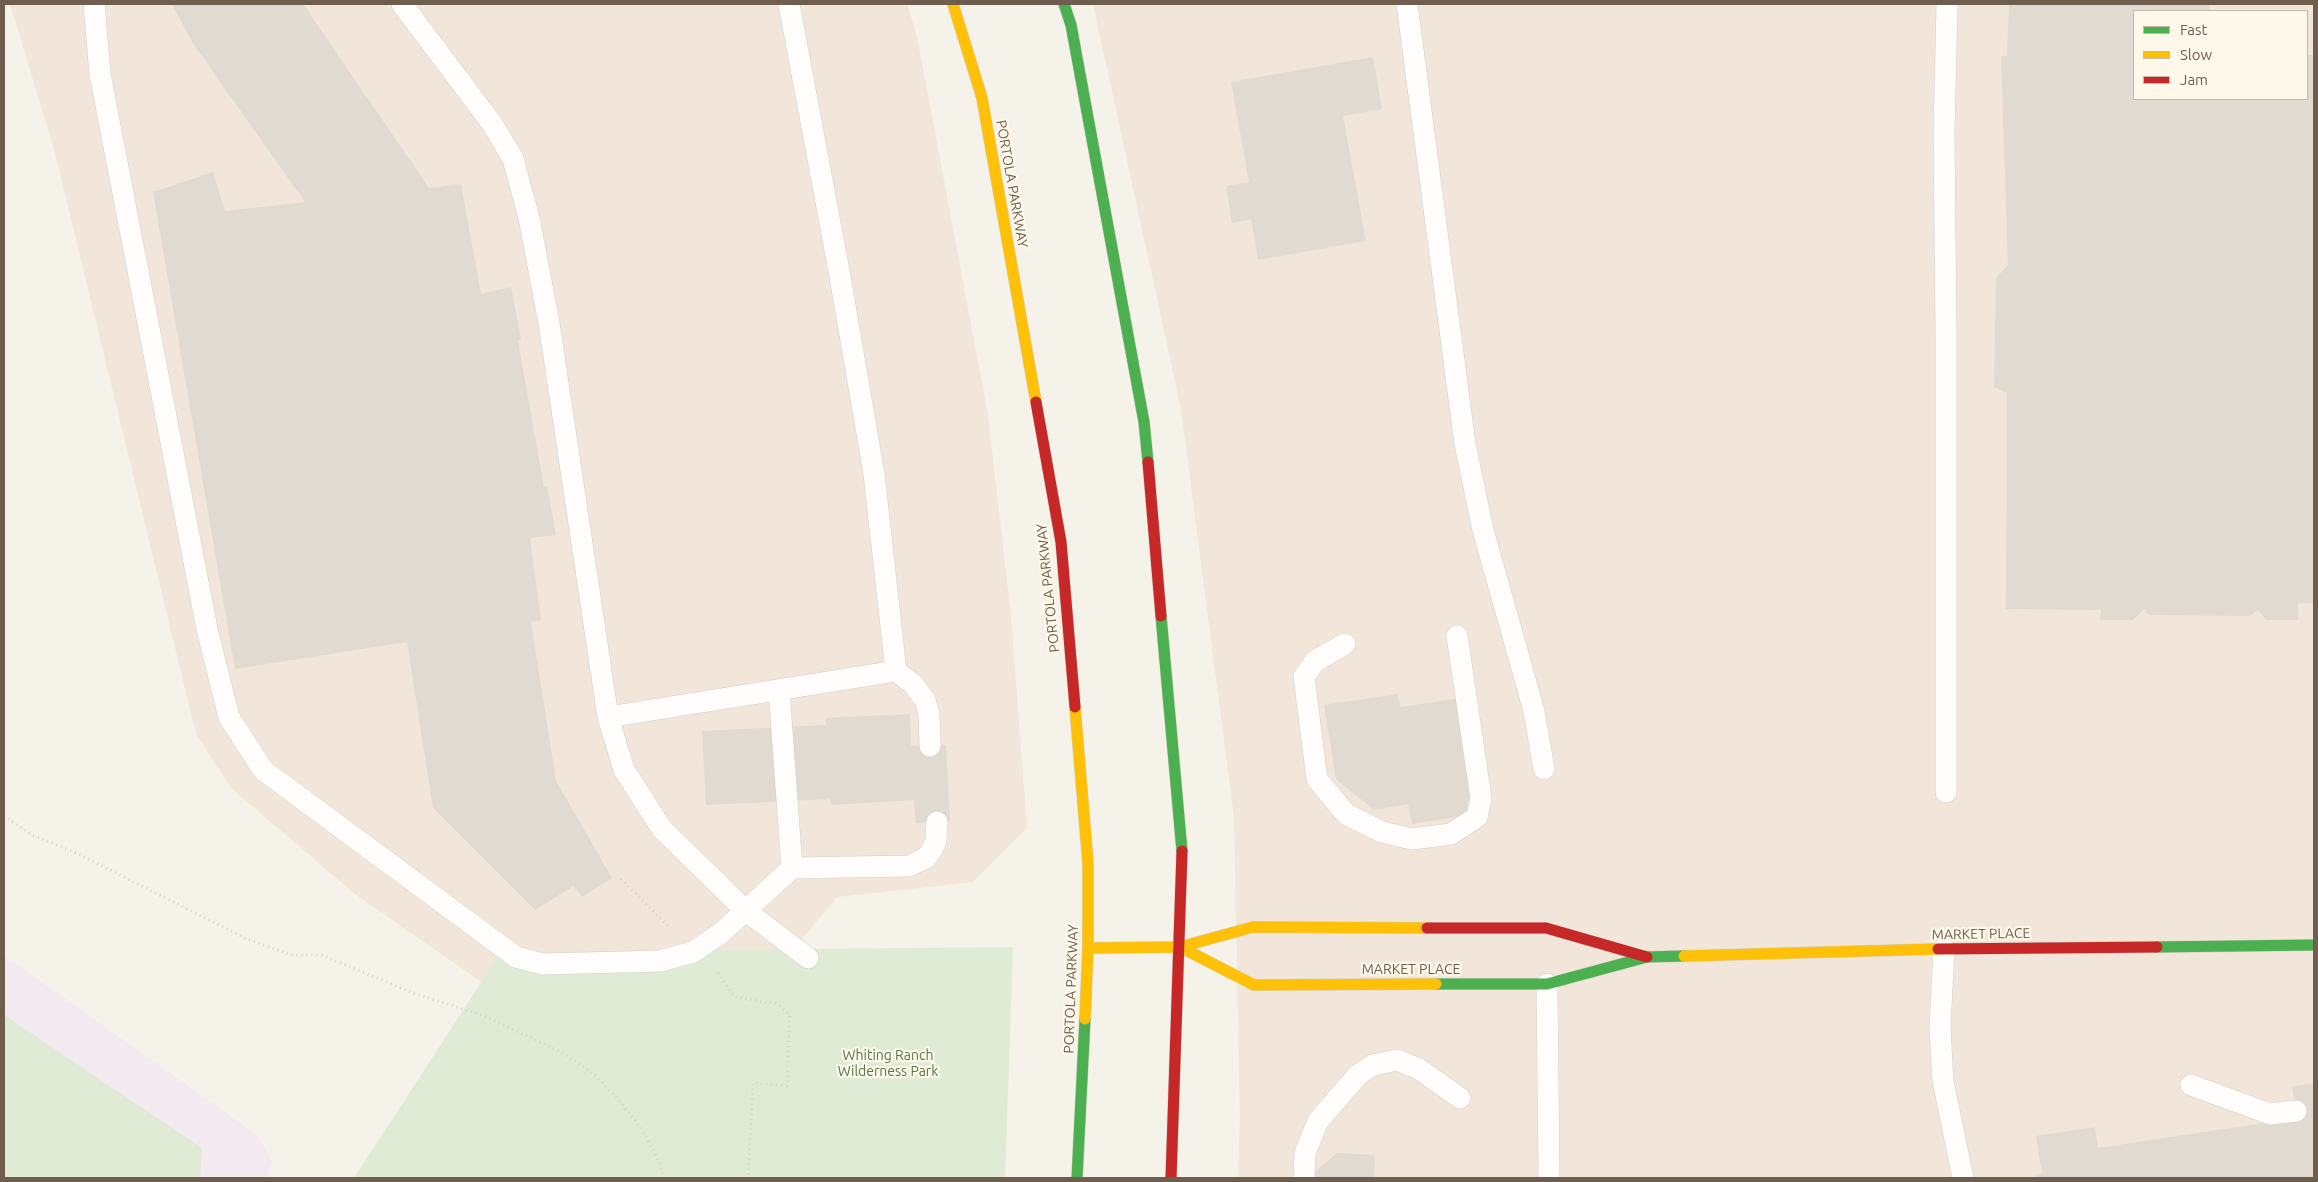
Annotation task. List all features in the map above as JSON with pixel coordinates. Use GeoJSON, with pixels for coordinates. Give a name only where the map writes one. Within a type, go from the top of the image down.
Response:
{"type":"FeatureCollection","features":[{"type":"Feature","properties":{"kind":"main road","name":"PORTOLA PARKWAY"},"geometry":{"type":"LineString","coordinates":[[953,4],[982,98],[1061,542],[1088,863],[1088,948],[1077,1178]]}},
{"type":"Feature","properties":{"kind":"main road"},"geometry":{"type":"LineString","coordinates":[[1064,4],[1071,25],[1144,422],[1182,854],[1171,1178]]}},
{"type":"Feature","properties":{"kind":"main road","name":"MARKET PLACE"},"geometry":{"type":"LineString","coordinates":[[1088,948],[1180,947],[1253,927],[1546,928],[1647,957]]}},
{"type":"Feature","properties":{"kind":"main road","name":"MARKET PLACE"},"geometry":{"type":"LineString","coordinates":[[1180,947],[1254,985],[1547,984],[1647,957],[1944,949],[2314,945]]}},
{"type":"Feature","properties":{"kind":"lane"},"geometry":{"type":"LineString","coordinates":[[94,4],[100,74],[207,629],[229,717],[263,770],[516,957],[543,964],[660,961],[693,952],[721,933],[792,868],[909,866],[926,858],[932,850],[936,840],[937,822]]}},
{"type":"Feature","properties":{"kind":"lane"},"geometry":{"type":"LineString","coordinates":[[402,4],[493,125],[513,159],[529,218],[549,323],[608,717],[624,770],[662,829],[746,911],[808,958]]}},
{"type":"Feature","properties":{"kind":"lane"},"geometry":{"type":"LineString","coordinates":[[789,4],[841,280],[874,474],[896,671],[913,684],[925,700],[929,715],[930,746]]}},
{"type":"Feature","properties":{"kind":"lane"},"geometry":{"type":"LineString","coordinates":[[1407,4],[1465,444],[1483,530],[1534,712],[1544,769]]}},
{"type":"Feature","properties":{"kind":"lane"},"geometry":{"type":"LineString","coordinates":[[1946,792],[1944,132],[1947,4]]}},
{"type":"Feature","properties":{"kind":"lane"},"geometry":{"type":"LineString","coordinates":[[1346,644],[1315,661],[1304,678],[1317,778],[1346,814],[1382,832],[1412,839],[1451,834],[1477,817],[1481,798],[1457,636]]}},
{"type":"Feature","properties":{"kind":"lane"},"geometry":{"type":"LineString","coordinates":[[608,717],[896,671]]}},
{"type":"Feature","properties":{"kind":"lane"},"geometry":{"type":"LineString","coordinates":[[779,690],[792,868]]}},
{"type":"Feature","properties":{"kind":"lane"},"geometry":{"type":"LineString","coordinates":[[1944,949],[1940,1028],[1943,1082],[1962,1178]]}},
{"type":"Feature","properties":{"kind":"lane"},"geometry":{"type":"LineString","coordinates":[[1547,984],[1549,1178]]}},
{"type":"Feature","properties":{"kind":"lane"},"geometry":{"type":"LineString","coordinates":[[1304,1178],[1305,1153],[1318,1121],[1358,1075],[1373,1065],[1397,1060],[1418,1069],[1460,1098]]}},
{"type":"Feature","properties":{"kind":"lane"},"geometry":{"type":"LineString","coordinates":[[2191,1085],[2270,1114],[2296,1111]]}},
{"type":"Feature","properties":{"kind":"path"},"geometry":{"type":"LineString","coordinates":[[4,816],[32,836],[74,852],[245,938],[291,955],[321,955],[416,994],[482,1014],[561,1052],[594,1074],[616,1097],[642,1129],[661,1166],[664,1178]]}},
{"type":"Feature","properties":{"kind":"path"},"geometry":{"type":"LineString","coordinates":[[620,879],[693,952],[714,968],[735,997],[777,1004],[790,1015],[787,1086],[753,1083],[748,1178]]}},
{"type":"Feature","properties":{"kind":"shaded area"},"geometry":{"type":"Polygon","coordinates":[[[10,4],[907,4],[917,36],[988,415],[1011,616],[1027,828],[973,882],[837,897],[742,1011],[519,1008],[356,895],[231,788],[196,734],[55,153],[10,4]]]}},
{"type":"Feature","properties":{"kind":"shaded area"},"geometry":{"type":"Polygon","coordinates":[[[1093,4],[2314,4],[2314,1178],[1238,1178],[1240,1118],[1234,818],[1181,409],[1093,4]]]}},
{"type":"Feature","properties":{"kind":"shaded area"},"geometry":{"type":"Polygon","coordinates":[[[4,955],[257,1135],[272,1161],[268,1178],[4,1178],[4,955]]]}},
{"type":"Feature","properties":{"kind":"green space","name":"Whiting Ranch Wilderness Park"},"geometry":{"type":"Polygon","coordinates":[[[1013,947],[1005,1178],[354,1178],[501,952],[1013,947]]]}},
{"type":"Feature","properties":{"kind":"green space"},"geometry":{"type":"Polygon","coordinates":[[[4,1015],[202,1148],[200,1178],[4,1178],[4,1015]]]}},
{"type":"Feature","properties":{"kind":"building"},"geometry":{"type":"Polygon","coordinates":[[[172,4],[303,4],[429,188],[461,184],[481,294],[511,287],[521,339],[518,341],[544,487],[547,486],[556,535],[530,538],[541,620],[531,622],[556,781],[612,878],[582,897],[574,886],[535,910],[433,808],[407,642],[235,669],[153,192],[213,172],[225,211],[305,202],[192,42],[172,4]]]}},
{"type":"Feature","properties":{"kind":"building"},"geometry":{"type":"Polygon","coordinates":[[[2009,4],[2210,4],[2210,10],[2133,10],[2133,100],[2308,100],[2308,55],[2314,55],[2314,603],[2298,603],[2298,620],[2266,620],[2258,610],[2250,616],[2149,615],[2144,609],[2133,620],[2100,620],[2101,610],[2006,609],[2007,393],[1994,387],[1996,278],[2008,265],[2001,56],[2007,56],[2009,4]]]}},
{"type":"Feature","properties":{"kind":"building"},"geometry":{"type":"Polygon","coordinates":[[[1373,57],[1382,109],[1343,116],[1366,241],[1258,260],[1251,219],[1232,223],[1226,186],[1249,182],[1231,82],[1373,57]]]}},
{"type":"Feature","properties":{"kind":"building"},"geometry":{"type":"Polygon","coordinates":[[[1398,694],[1400,707],[1461,698],[1476,799],[1467,801],[1469,815],[1412,824],[1408,804],[1374,810],[1336,779],[1324,705],[1398,694]]]}},
{"type":"Feature","properties":{"kind":"building"},"geometry":{"type":"Polygon","coordinates":[[[910,714],[911,746],[946,745],[950,821],[916,823],[914,800],[831,805],[830,799],[706,805],[702,731],[826,725],[826,718],[910,714]]]}},
{"type":"Feature","properties":{"kind":"building"},"geometry":{"type":"Polygon","coordinates":[[[2314,1083],[2314,1178],[2036,1178],[2036,1175],[2042,1174],[2036,1136],[2095,1127],[2098,1148],[2297,1118],[2292,1087],[2314,1083]]]}},
{"type":"Feature","properties":{"kind":"building"},"geometry":{"type":"Polygon","coordinates":[[[1337,1153],[1375,1155],[1374,1178],[1314,1178],[1315,1172],[1337,1153]]]}},
{"type":"Feature","properties":{"kind":"traffic: fast"},"geometry":{"type":"LineString","coordinates":[[1064,4],[1071,25],[1144,422],[1148,462]]}},
{"type":"Feature","properties":{"kind":"traffic: fast"},"geometry":{"type":"LineString","coordinates":[[1161,616],[1182,851]]}},
{"type":"Feature","properties":{"kind":"traffic: fast"},"geometry":{"type":"LineString","coordinates":[[2157,947],[2314,945]]}},
{"type":"Feature","properties":{"kind":"traffic: fast"},"geometry":{"type":"LineString","coordinates":[[1436,984],[1547,984],[1647,957],[1684,956]]}},
{"type":"Feature","properties":{"kind":"traffic: fast"},"geometry":{"type":"LineString","coordinates":[[1077,1178],[1085,1019]]}},
{"type":"Feature","properties":{"kind":"traffic: slow"},"geometry":{"type":"LineString","coordinates":[[953,4],[982,98],[1036,402]]}},
{"type":"Feature","properties":{"kind":"traffic: slow"},"geometry":{"type":"LineString","coordinates":[[1075,707],[1088,863],[1088,948],[1085,1019]]}},
{"type":"Feature","properties":{"kind":"traffic: slow"},"geometry":{"type":"LineString","coordinates":[[1088,948],[1180,947],[1253,927],[1427,928]]}},
{"type":"Feature","properties":{"kind":"traffic: slow"},"geometry":{"type":"LineString","coordinates":[[1180,947],[1254,985],[1436,984]]}},
{"type":"Feature","properties":{"kind":"traffic: slow"},"geometry":{"type":"LineString","coordinates":[[1684,956],[1938,949]]}},
{"type":"Feature","properties":{"kind":"traffic: jam"},"geometry":{"type":"LineString","coordinates":[[1036,402],[1061,542],[1075,707]]}},
{"type":"Feature","properties":{"kind":"traffic: jam"},"geometry":{"type":"LineString","coordinates":[[1148,462],[1161,616]]}},
{"type":"Feature","properties":{"kind":"traffic: jam"},"geometry":{"type":"LineString","coordinates":[[1171,1178],[1182,851]]}},
{"type":"Feature","properties":{"kind":"traffic: jam"},"geometry":{"type":"LineString","coordinates":[[1427,928],[1546,928],[1647,957]]}},
{"type":"Feature","properties":{"kind":"traffic: jam"},"geometry":{"type":"LineString","coordinates":[[1938,949],[2157,947]]}}]}
